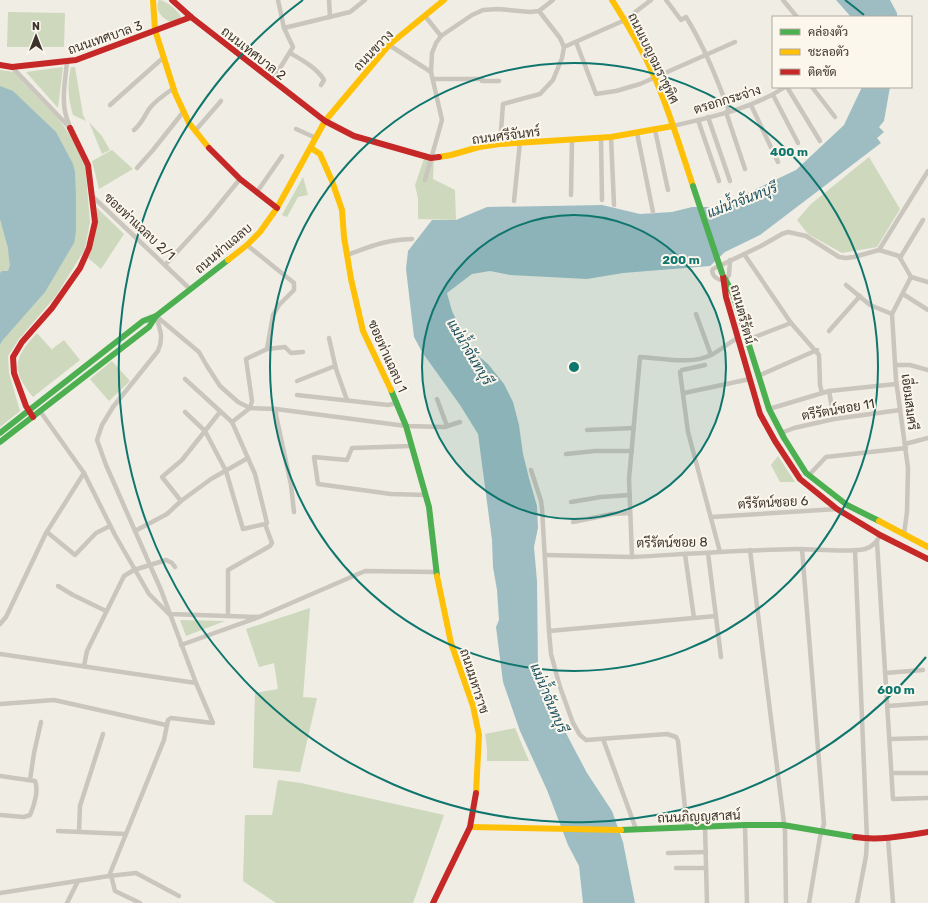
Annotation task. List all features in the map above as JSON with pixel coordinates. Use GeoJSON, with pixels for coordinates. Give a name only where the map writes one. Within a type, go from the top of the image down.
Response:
{"type":"FeatureCollection","features":[{"type":"Feature","properties":{"kind":"street"},"geometry":{"type":"LineString","coordinates":[[153,0],[155,30],[174,88],[189,123],[210,151],[240,179],[277,208]]}},
{"type":"Feature","properties":{"kind":"street","name":"ถนนเทศบาล 2"},"geometry":{"type":"LineString","coordinates":[[172,0],[182,10],[325,121]]}},
{"type":"Feature","properties":{"kind":"street"},"geometry":{"type":"LineString","coordinates":[[272,81],[293,48],[284,28],[278,0]]}},
{"type":"Feature","properties":{"kind":"street"},"geometry":{"type":"LineString","coordinates":[[328,0],[330,17]]}},
{"type":"Feature","properties":{"kind":"street"},"geometry":{"type":"LineString","coordinates":[[284,28],[350,12],[366,0]]}},
{"type":"Feature","properties":{"kind":"street","name":"ถนนขวาง"},"geometry":{"type":"LineString","coordinates":[[325,121],[390,45],[444,0]]}},
{"type":"Feature","properties":{"kind":"street"},"geometry":{"type":"LineString","coordinates":[[426,180],[442,120],[431,72],[432,53],[436,43],[441,36],[472,15],[483,10],[498,9],[530,12],[539,11],[552,0]]}},
{"type":"Feature","properties":{"kind":"street","name":"ถนนเบญจมราชูทิศ"},"geometry":{"type":"LineString","coordinates":[[612,0],[625,20],[654,77],[673,126]]}},
{"type":"Feature","properties":{"kind":"street"},"geometry":{"type":"LineString","coordinates":[[564,47],[625,20],[651,0]]}},
{"type":"Feature","properties":{"kind":"street"},"geometry":{"type":"LineString","coordinates":[[666,0],[681,20],[686,17],[706,55],[728,112],[745,169]]}},
{"type":"Feature","properties":{"kind":"street"},"geometry":{"type":"LineString","coordinates":[[783,0],[796,16]]}},
{"type":"Feature","properties":{"kind":"street"},"geometry":{"type":"LineString","coordinates":[[180,21],[184,16],[182,10]]}},
{"type":"Feature","properties":{"kind":"street"},"geometry":{"type":"LineString","coordinates":[[500,144],[503,104],[540,94],[553,80],[562,58],[564,47],[560,38],[539,11]]}},
{"type":"Feature","properties":{"kind":"street"},"geometry":{"type":"LineString","coordinates":[[425,16],[441,36]]}},
{"type":"Feature","properties":{"kind":"street"},"geometry":{"type":"LineString","coordinates":[[155,17],[160,23],[171,25]]}},
{"type":"Feature","properties":{"kind":"street","name":"ถนนเทศบาล 3"},"geometry":{"type":"LineString","coordinates":[[0,65],[12,67],[76,60],[117,46],[191,17]]}},
{"type":"Feature","properties":{"kind":"street"},"geometry":{"type":"LineString","coordinates":[[576,42],[596,94],[640,84],[735,42]]}},
{"type":"Feature","properties":{"kind":"street"},"geometry":{"type":"LineString","coordinates":[[390,45],[431,72]]}},
{"type":"Feature","properties":{"kind":"street"},"geometry":{"type":"LineString","coordinates":[[290,52],[305,62],[321,76],[324,80],[321,85]]}},
{"type":"Feature","properties":{"kind":"street"},"geometry":{"type":"LineString","coordinates":[[110,105],[164,58]]}},
{"type":"Feature","properties":{"kind":"street"},"geometry":{"type":"LineString","coordinates":[[33,417],[14,373],[13,357],[22,342],[52,308],[80,268],[90,248],[95,222],[88,165],[65,115],[64,84],[67,62]]}},
{"type":"Feature","properties":{"kind":"street"},"geometry":{"type":"LineString","coordinates":[[12,67],[70,128]]}},
{"type":"Feature","properties":{"kind":"street"},"geometry":{"type":"LineString","coordinates":[[433,79],[482,79],[482,81],[499,81]]}},
{"type":"Feature","properties":{"kind":"street"},"geometry":{"type":"LineString","coordinates":[[134,130],[141,123],[149,109],[157,100],[174,88]]}},
{"type":"Feature","properties":{"kind":"street","name":"ตรอกกระจ่าง"},"geometry":{"type":"LineString","coordinates":[[673,126],[751,105],[784,88]]}},
{"type":"Feature","properties":{"kind":"street"},"geometry":{"type":"LineString","coordinates":[[787,88],[820,142]]}},
{"type":"Feature","properties":{"kind":"street"},"geometry":{"type":"LineString","coordinates":[[813,88],[835,117]]}},
{"type":"Feature","properties":{"kind":"street"},"geometry":{"type":"LineString","coordinates":[[773,95],[798,143]]}},
{"type":"Feature","properties":{"kind":"street"},"geometry":{"type":"LineString","coordinates":[[195,131],[221,101]]}},
{"type":"Feature","properties":{"kind":"street"},"geometry":{"type":"LineString","coordinates":[[751,105],[778,162]]}},
{"type":"Feature","properties":{"kind":"street"},"geometry":{"type":"LineString","coordinates":[[137,168],[184,112]]}},
{"type":"Feature","properties":{"kind":"street"},"geometry":{"type":"LineString","coordinates":[[708,117],[730,181]]}},
{"type":"Feature","properties":{"kind":"street"},"geometry":{"type":"LineString","coordinates":[[698,120],[719,181]]}},
{"type":"Feature","properties":{"kind":"street","name":"ถนนท่าแฉลบ"},"geometry":{"type":"LineString","coordinates":[[0,442],[148,327],[156,316],[247,245],[260,232],[277,208],[325,121]]}},
{"type":"Feature","properties":{"kind":"street","name":"ถนนศรีจันทร์"},"geometry":{"type":"LineString","coordinates":[[325,121],[354,136],[431,158],[451,155],[479,147],[500,144],[611,137],[673,126]]}},
{"type":"Feature","properties":{"kind":"street","name":"ถนนตรีรัตน์"},"geometry":{"type":"LineString","coordinates":[[673,126],[723,277],[726,297],[760,414],[775,441],[800,479],[837,509],[880,535],[928,559]]}},
{"type":"Feature","properties":{"kind":"street"},"geometry":{"type":"LineString","coordinates":[[296,129],[316,138]]}},
{"type":"Feature","properties":{"kind":"street"},"geometry":{"type":"LineString","coordinates":[[655,130],[668,190]]}},
{"type":"Feature","properties":{"kind":"street"},"geometry":{"type":"LineString","coordinates":[[637,133],[653,212]]}},
{"type":"Feature","properties":{"kind":"street"},"geometry":{"type":"LineString","coordinates":[[611,137],[614,205]]}},
{"type":"Feature","properties":{"kind":"street"},"geometry":{"type":"LineString","coordinates":[[600,138],[602,200]]}},
{"type":"Feature","properties":{"kind":"street"},"geometry":{"type":"LineString","coordinates":[[571,195],[572,140]]}},
{"type":"Feature","properties":{"kind":"street"},"geometry":{"type":"LineString","coordinates":[[514,201],[520,142]]}},
{"type":"Feature","properties":{"kind":"street","name":"ซอยท่าแฉลบ 1"},"geometry":{"type":"LineString","coordinates":[[311,148],[320,154],[332,181],[342,210],[351,279],[363,331],[397,403],[406,426],[429,507]]}},
{"type":"Feature","properties":{"kind":"street"},"geometry":{"type":"LineString","coordinates":[[257,192],[282,156]]}},
{"type":"Feature","properties":{"kind":"street"},"geometry":{"type":"LineString","coordinates":[[878,250],[928,171]]}},
{"type":"Feature","properties":{"kind":"street"},"geometry":{"type":"LineString","coordinates":[[165,265],[209,217],[240,179]]}},
{"type":"Feature","properties":{"kind":"street","name":"ซอยท่าแฉลบ 2/1"},"geometry":{"type":"LineString","coordinates":[[92,196],[190,289]]}},
{"type":"Feature","properties":{"kind":"street"},"geometry":{"type":"LineString","coordinates":[[900,258],[923,220]]}},
{"type":"Feature","properties":{"kind":"street"},"geometry":{"type":"LineString","coordinates":[[730,260],[729,276],[715,278],[712,270],[730,260],[788,232],[806,236],[839,257],[854,258],[878,250],[899,256],[911,277],[928,282]]}},
{"type":"Feature","properties":{"kind":"street"},"geometry":{"type":"LineString","coordinates":[[347,255],[383,242],[412,239]]}},
{"type":"Feature","properties":{"kind":"street"},"geometry":{"type":"LineString","coordinates":[[247,245],[294,283],[294,290],[279,305],[273,315],[267,349]]}},
{"type":"Feature","properties":{"kind":"street"},"geometry":{"type":"LineString","coordinates":[[744,254],[790,323],[820,354],[820,385],[822,393]]}},
{"type":"Feature","properties":{"kind":"street","name":"ถนนตรีรัตน์"},"geometry":{"type":"LineString","coordinates":[[723,277],[733,294],[769,409],[781,433],[806,473],[847,505],[928,547]]}},
{"type":"Feature","properties":{"kind":"street"},"geometry":{"type":"LineString","coordinates":[[846,285],[870,305],[892,314],[911,277]]}},
{"type":"Feature","properties":{"kind":"street"},"geometry":{"type":"LineString","coordinates":[[903,294],[928,310]]}},
{"type":"Feature","properties":{"kind":"street"},"geometry":{"type":"LineString","coordinates":[[829,332],[860,296]]}},
{"type":"Feature","properties":{"kind":"street"},"geometry":{"type":"LineString","coordinates":[[696,314],[711,355],[738,338]]}},
{"type":"Feature","properties":{"kind":"street","name":"เอี่ยมสมศรี"},"geometry":{"type":"LineString","coordinates":[[892,314],[896,384],[908,468],[907,512],[904,534]]}},
{"type":"Feature","properties":{"kind":"street"},"geometry":{"type":"LineString","coordinates":[[156,316],[199,352],[220,386],[238,402],[250,408],[406,426],[444,427],[460,422]]}},
{"type":"Feature","properties":{"kind":"street"},"geometry":{"type":"LineString","coordinates":[[140,903],[115,890],[110,876],[164,740],[168,720],[171,718],[213,723],[170,614],[106,465],[97,440],[102,425],[113,407],[158,351],[162,338],[156,316]]}},
{"type":"Feature","properties":{"kind":"street","name":"ถนนท่าแฉลบ"},"geometry":{"type":"LineString","coordinates":[[0,433],[143,321],[156,316]]}},
{"type":"Feature","properties":{"kind":"street"},"geometry":{"type":"LineString","coordinates":[[747,340],[790,323]]}},
{"type":"Feature","properties":{"kind":"street"},"geometry":{"type":"LineString","coordinates":[[328,338],[335,366],[347,400]]}},
{"type":"Feature","properties":{"kind":"street"},"geometry":{"type":"LineString","coordinates":[[232,422],[250,408],[252,401],[246,359],[267,349],[282,347],[286,348],[291,353],[303,352]]}},
{"type":"Feature","properties":{"kind":"street"},"geometry":{"type":"LineString","coordinates":[[758,376],[817,350]]}},
{"type":"Feature","properties":{"kind":"street","name":"ตรีรัตน์ซอย 8"},"geometry":{"type":"LineString","coordinates":[[711,355],[692,360],[640,357],[629,479],[632,557],[750,550],[855,550],[866,548],[877,542]]}},
{"type":"Feature","properties":{"kind":"street"},"geometry":{"type":"LineString","coordinates":[[705,365],[680,371],[688,432],[720,552]]}},
{"type":"Feature","properties":{"kind":"street"},"geometry":{"type":"LineString","coordinates":[[895,365],[910,365],[928,370]]}},
{"type":"Feature","properties":{"kind":"street"},"geometry":{"type":"LineString","coordinates":[[297,381],[335,366]]}},
{"type":"Feature","properties":{"kind":"street"},"geometry":{"type":"LineString","coordinates":[[185,379],[232,422],[255,474],[267,523],[265,524],[272,544],[228,570],[228,616]]}},
{"type":"Feature","properties":{"kind":"street"},"geometry":{"type":"LineString","coordinates":[[684,393],[750,379]]}},
{"type":"Feature","properties":{"kind":"street"},"geometry":{"type":"LineString","coordinates":[[769,409],[829,391],[896,384]]}},
{"type":"Feature","properties":{"kind":"street"},"geometry":{"type":"LineString","coordinates":[[829,391],[834,419]]}},
{"type":"Feature","properties":{"kind":"street"},"geometry":{"type":"LineString","coordinates":[[297,394],[388,405],[397,403]]}},
{"type":"Feature","properties":{"kind":"street"},"geometry":{"type":"LineString","coordinates":[[436,399],[447,426]]}},
{"type":"Feature","properties":{"kind":"street"},"geometry":{"type":"LineString","coordinates":[[276,410],[291,485],[294,512]]}},
{"type":"Feature","properties":{"kind":"street","name":"ตรีรัตน์ซอย 11"},"geometry":{"type":"LineString","coordinates":[[781,433],[794,428],[834,419],[900,410]]}},
{"type":"Feature","properties":{"kind":"street"},"geometry":{"type":"LineString","coordinates":[[40,411],[84,473],[110,526],[149,594],[170,614],[259,617]]}},
{"type":"Feature","properties":{"kind":"street"},"geometry":{"type":"LineString","coordinates":[[185,412],[205,431],[226,471],[243,529],[265,524]]}},
{"type":"Feature","properties":{"kind":"street"},"geometry":{"type":"LineString","coordinates":[[181,501],[162,477],[182,460],[220,412]]}},
{"type":"Feature","properties":{"kind":"street"},"geometry":{"type":"LineString","coordinates":[[587,430],[634,428]]}},
{"type":"Feature","properties":{"kind":"street"},"geometry":{"type":"LineString","coordinates":[[809,475],[826,457],[905,446],[928,438]]}},
{"type":"Feature","properties":{"kind":"street"},"geometry":{"type":"LineString","coordinates":[[411,446],[352,448],[347,460],[314,458],[318,484],[391,494],[426,495]]}},
{"type":"Feature","properties":{"kind":"street"},"geometry":{"type":"LineString","coordinates":[[566,454],[595,451],[632,450]]}},
{"type":"Feature","properties":{"kind":"street"},"geometry":{"type":"LineString","coordinates":[[135,531],[167,514],[181,501],[211,479],[248,458]]}},
{"type":"Feature","properties":{"kind":"street"},"geometry":{"type":"LineString","coordinates":[[531,470],[542,501],[549,631],[553,663],[560,687],[577,731],[586,740],[668,734],[676,737],[678,741],[687,827]]}},
{"type":"Feature","properties":{"kind":"street"},"geometry":{"type":"LineString","coordinates":[[0,624],[6,617],[47,532],[84,473]]}},
{"type":"Feature","properties":{"kind":"street"},"geometry":{"type":"LineString","coordinates":[[571,502],[601,497],[630,495]]}},
{"type":"Feature","properties":{"kind":"street","name":"ถนนมหาราช"},"geometry":{"type":"LineString","coordinates":[[429,507],[436,572],[446,623],[451,644],[473,706],[478,735],[476,799],[470,827],[433,903]]}},
{"type":"Feature","properties":{"kind":"street","name":"ตรีรัตน์ซอย 6"},"geometry":{"type":"LineString","coordinates":[[711,516],[837,509]]}},
{"type":"Feature","properties":{"kind":"street"},"geometry":{"type":"LineString","coordinates":[[573,522],[612,514],[630,513]]}},
{"type":"Feature","properties":{"kind":"street"},"geometry":{"type":"LineString","coordinates":[[75,555],[96,533],[110,526]]}},
{"type":"Feature","properties":{"kind":"street"},"geometry":{"type":"LineString","coordinates":[[47,532],[80,560]]}},
{"type":"Feature","properties":{"kind":"street"},"geometry":{"type":"LineString","coordinates":[[880,535],[877,542],[893,800],[928,798]]}},
{"type":"Feature","properties":{"kind":"street"},"geometry":{"type":"LineString","coordinates":[[802,549],[824,824],[809,903]]}},
{"type":"Feature","properties":{"kind":"street"},"geometry":{"type":"LineString","coordinates":[[750,550],[785,831],[786,903]]}},
{"type":"Feature","properties":{"kind":"street"},"geometry":{"type":"LineString","coordinates":[[855,550],[867,839],[866,856],[857,903]]}},
{"type":"Feature","properties":{"kind":"street"},"geometry":{"type":"LineString","coordinates":[[708,553],[721,657]]}},
{"type":"Feature","properties":{"kind":"street"},"geometry":{"type":"LineString","coordinates":[[545,554],[632,557]]}},
{"type":"Feature","properties":{"kind":"street"},"geometry":{"type":"LineString","coordinates":[[685,554],[694,618]]}},
{"type":"Feature","properties":{"kind":"street"},"geometry":{"type":"LineString","coordinates":[[84,666],[87,651],[124,576],[134,570],[166,560],[172,563],[175,567]]}},
{"type":"Feature","properties":{"kind":"street"},"geometry":{"type":"LineString","coordinates":[[181,644],[259,617],[365,571],[436,572]]}},
{"type":"Feature","properties":{"kind":"street"},"geometry":{"type":"LineString","coordinates":[[58,586],[106,611]]}},
{"type":"Feature","properties":{"kind":"street"},"geometry":{"type":"LineString","coordinates":[[549,631],[716,616]]}},
{"type":"Feature","properties":{"kind":"street"},"geometry":{"type":"LineString","coordinates":[[0,654],[196,683]]}},
{"type":"Feature","properties":{"kind":"street"},"geometry":{"type":"LineString","coordinates":[[886,673],[923,670]]}},
{"type":"Feature","properties":{"kind":"street"},"geometry":{"type":"LineString","coordinates":[[0,704],[54,700],[166,725]]}},
{"type":"Feature","properties":{"kind":"street"},"geometry":{"type":"LineString","coordinates":[[888,706],[928,703]]}},
{"type":"Feature","properties":{"kind":"street"},"geometry":{"type":"LineString","coordinates":[[30,780],[41,722]]}},
{"type":"Feature","properties":{"kind":"street"},"geometry":{"type":"LineString","coordinates":[[79,831],[80,806],[103,734]]}},
{"type":"Feature","properties":{"kind":"street"},"geometry":{"type":"LineString","coordinates":[[890,739],[928,738]]}},
{"type":"Feature","properties":{"kind":"street"},"geometry":{"type":"LineString","coordinates":[[603,739],[636,829]]}},
{"type":"Feature","properties":{"kind":"street"},"geometry":{"type":"LineString","coordinates":[[892,773],[928,773]]}},
{"type":"Feature","properties":{"kind":"street"},"geometry":{"type":"LineString","coordinates":[[0,776],[35,781],[37,785],[33,808],[30,815],[24,818],[0,815]]}},
{"type":"Feature","properties":{"kind":"street","name":"ถนนภิญญสาสน์"},"geometry":{"type":"LineString","coordinates":[[470,827],[629,830],[784,825],[867,839],[888,838],[928,832]]}},
{"type":"Feature","properties":{"kind":"street"},"geometry":{"type":"LineString","coordinates":[[745,826],[747,903]]}},
{"type":"Feature","properties":{"kind":"street"},"geometry":{"type":"LineString","coordinates":[[705,827],[707,903]]}},
{"type":"Feature","properties":{"kind":"street"},"geometry":{"type":"LineString","coordinates":[[58,831],[126,834]]}},
{"type":"Feature","properties":{"kind":"street"},"geometry":{"type":"LineString","coordinates":[[888,838],[892,903]]}},
{"type":"Feature","properties":{"kind":"street"},"geometry":{"type":"LineString","coordinates":[[668,853],[706,852]]}},
{"type":"Feature","properties":{"kind":"street"},"geometry":{"type":"LineString","coordinates":[[676,868],[706,868]]}},
{"type":"Feature","properties":{"kind":"street"},"geometry":{"type":"LineString","coordinates":[[0,893],[136,873],[179,896]]}},
{"type":"Feature","properties":{"kind":"street"},"geometry":{"type":"LineString","coordinates":[[67,903],[78,881]]}},
{"type":"Feature","properties":{"kind":"green space"},"geometry":{"type":"Polygon","coordinates":[[[159,0],[162,0],[172,6],[181,17],[171,22],[165,19],[158,10],[159,0]]]}},
{"type":"Feature","properties":{"kind":"green space"},"geometry":{"type":"Polygon","coordinates":[[[8,12],[65,13],[64,47],[7,47],[8,12]]]}},
{"type":"Feature","properties":{"kind":"green space"},"geometry":{"type":"Polygon","coordinates":[[[63,67],[58,108],[26,72],[63,67]]]}},
{"type":"Feature","properties":{"kind":"green space"},"geometry":{"type":"Polygon","coordinates":[[[71,67],[75,67],[83,115],[86,121],[73,115],[69,91],[71,67]]]}},
{"type":"Feature","properties":{"kind":"green space"},"geometry":{"type":"Polygon","coordinates":[[[0,70],[14,72],[60,121],[70,135],[85,164],[90,222],[85,249],[56,296],[19,339],[8,356],[9,373],[20,411],[0,427],[0,70]]]}},
{"type":"Feature","properties":{"kind":"green space"},"geometry":{"type":"Polygon","coordinates":[[[89,122],[102,136],[110,150],[102,154],[89,122]]]}},
{"type":"Feature","properties":{"kind":"green space"},"geometry":{"type":"Polygon","coordinates":[[[112,150],[133,169],[99,189],[92,161],[112,150]]]}},
{"type":"Feature","properties":{"kind":"green space"},"geometry":{"type":"Polygon","coordinates":[[[425,156],[434,157],[433,179],[455,190],[456,220],[418,219],[418,198],[415,185],[425,156]]]}},
{"type":"Feature","properties":{"kind":"green space"},"geometry":{"type":"Polygon","coordinates":[[[869,157],[900,209],[877,247],[842,253],[808,234],[797,220],[811,204],[869,157]]]}},
{"type":"Feature","properties":{"kind":"green space"},"geometry":{"type":"Polygon","coordinates":[[[303,177],[308,195],[298,197],[287,217],[282,215],[303,177]]]}},
{"type":"Feature","properties":{"kind":"green space"},"geometry":{"type":"Polygon","coordinates":[[[96,207],[124,234],[101,269],[88,258],[93,246],[96,207]]]}},
{"type":"Feature","properties":{"kind":"green space"},"geometry":{"type":"Polygon","coordinates":[[[37,333],[54,352],[52,349],[64,340],[80,360],[33,397],[21,379],[18,371],[18,364],[23,350],[37,333]]]}},
{"type":"Feature","properties":{"kind":"green space"},"geometry":{"type":"Polygon","coordinates":[[[112,361],[130,381],[109,401],[90,379],[112,361]]]}},
{"type":"Feature","properties":{"kind":"green space"},"geometry":{"type":"Polygon","coordinates":[[[778,456],[795,482],[780,482],[771,465],[778,456]]]}},
{"type":"Feature","properties":{"kind":"green space"},"geometry":{"type":"Polygon","coordinates":[[[310,608],[303,697],[317,698],[300,772],[253,768],[255,693],[278,689],[274,663],[259,667],[246,629],[310,608]]]}},
{"type":"Feature","properties":{"kind":"green space"},"geometry":{"type":"Polygon","coordinates":[[[180,620],[225,621],[186,636],[180,620]]]}},
{"type":"Feature","properties":{"kind":"green space"},"geometry":{"type":"Polygon","coordinates":[[[515,728],[529,761],[487,761],[485,734],[515,728]]]}},
{"type":"Feature","properties":{"kind":"green space"},"geometry":{"type":"Polygon","coordinates":[[[278,780],[301,783],[444,815],[413,903],[276,903],[243,881],[245,815],[272,815],[278,780]]]}},
{"type":"Feature","properties":{"kind":"water"},"geometry":{"type":"Polygon","coordinates":[[[836,0],[890,0],[897,13],[897,16],[850,16],[836,0]]]}},
{"type":"Feature","properties":{"kind":"water"},"geometry":{"type":"Polygon","coordinates":[[[0,86],[13,91],[56,132],[73,164],[75,172],[76,232],[74,243],[45,292],[0,345],[0,273],[2,271],[8,271],[10,265],[8,248],[0,219],[0,86]]]}},
{"type":"Feature","properties":{"kind":"water","name":"แม่น้ำจันทบุรี"},"geometry":{"type":"Polygon","coordinates":[[[862,88],[890,88],[884,121],[879,127],[884,132],[877,138],[881,143],[760,235],[725,252],[710,266],[623,273],[587,279],[510,275],[490,271],[472,274],[447,293],[452,311],[471,350],[488,364],[504,384],[513,402],[519,425],[523,454],[537,506],[538,528],[534,547],[537,581],[538,665],[548,694],[568,737],[587,773],[612,811],[623,842],[635,903],[583,903],[579,866],[568,845],[547,790],[520,731],[503,682],[496,627],[499,620],[497,590],[493,567],[492,540],[478,434],[460,405],[422,352],[414,337],[406,269],[408,251],[432,220],[456,220],[487,207],[602,205],[640,214],[672,212],[692,207],[718,207],[796,170],[844,125],[862,88]]]}},
{"type":"Feature","properties":{"kind":"traffic: fast"},"geometry":{"type":"LineString","coordinates":[[693,186],[722,273]]}},
{"type":"Feature","properties":{"kind":"traffic: fast"},"geometry":{"type":"LineString","coordinates":[[0,442],[149,327],[156,316],[228,260]]}},
{"type":"Feature","properties":{"kind":"traffic: fast"},"geometry":{"type":"LineString","coordinates":[[725,279],[733,294],[769,409],[784,438],[806,473],[847,505],[879,521]]}},
{"type":"Feature","properties":{"kind":"traffic: fast"},"geometry":{"type":"LineString","coordinates":[[0,433],[143,321],[156,316]]}},
{"type":"Feature","properties":{"kind":"traffic: fast"},"geometry":{"type":"LineString","coordinates":[[391,390],[406,426],[429,507],[437,576]]}},
{"type":"Feature","properties":{"kind":"traffic: fast"},"geometry":{"type":"LineString","coordinates":[[621,830],[783,825],[855,837]]}},
{"type":"Feature","properties":{"kind":"traffic: slow"},"geometry":{"type":"LineString","coordinates":[[153,0],[155,30],[175,93],[189,123],[209,148]]}},
{"type":"Feature","properties":{"kind":"traffic: slow"},"geometry":{"type":"LineString","coordinates":[[228,260],[247,245],[260,232],[277,208],[325,121],[389,45],[444,0]]}},
{"type":"Feature","properties":{"kind":"traffic: slow"},"geometry":{"type":"LineString","coordinates":[[612,0],[635,38],[655,78],[693,186]]}},
{"type":"Feature","properties":{"kind":"traffic: slow"},"geometry":{"type":"LineString","coordinates":[[439,157],[479,147],[500,144],[611,137],[673,126]]}},
{"type":"Feature","properties":{"kind":"traffic: slow"},"geometry":{"type":"LineString","coordinates":[[311,148],[320,154],[332,181],[342,210],[344,237],[351,279],[363,331],[391,390]]}},
{"type":"Feature","properties":{"kind":"traffic: slow"},"geometry":{"type":"LineString","coordinates":[[879,521],[928,547]]}},
{"type":"Feature","properties":{"kind":"traffic: slow"},"geometry":{"type":"LineString","coordinates":[[437,576],[451,643],[473,706],[479,735],[476,793]]}},
{"type":"Feature","properties":{"kind":"traffic: slow"},"geometry":{"type":"LineString","coordinates":[[470,827],[621,830]]}},
{"type":"Feature","properties":{"kind":"traffic: jam"},"geometry":{"type":"LineString","coordinates":[[172,0],[191,17],[325,121],[354,136],[431,158],[439,157]]}},
{"type":"Feature","properties":{"kind":"traffic: jam"},"geometry":{"type":"LineString","coordinates":[[0,65],[12,67],[76,60],[191,17]]}},
{"type":"Feature","properties":{"kind":"traffic: jam"},"geometry":{"type":"LineString","coordinates":[[33,417],[26,406],[14,373],[13,357],[22,342],[52,308],[80,268],[89,248],[95,222],[88,165],[70,128]]}},
{"type":"Feature","properties":{"kind":"traffic: jam"},"geometry":{"type":"LineString","coordinates":[[209,148],[240,179],[277,208]]}},
{"type":"Feature","properties":{"kind":"traffic: jam"},"geometry":{"type":"LineString","coordinates":[[723,276],[726,297],[760,414],[775,441],[800,479],[837,509],[880,535],[928,559]]}},
{"type":"Feature","properties":{"kind":"traffic: jam"},"geometry":{"type":"LineString","coordinates":[[433,903],[470,827],[476,793]]}},
{"type":"Feature","properties":{"kind":"traffic: jam"},"geometry":{"type":"LineString","coordinates":[[855,837],[882,838],[928,832]]}}]}
